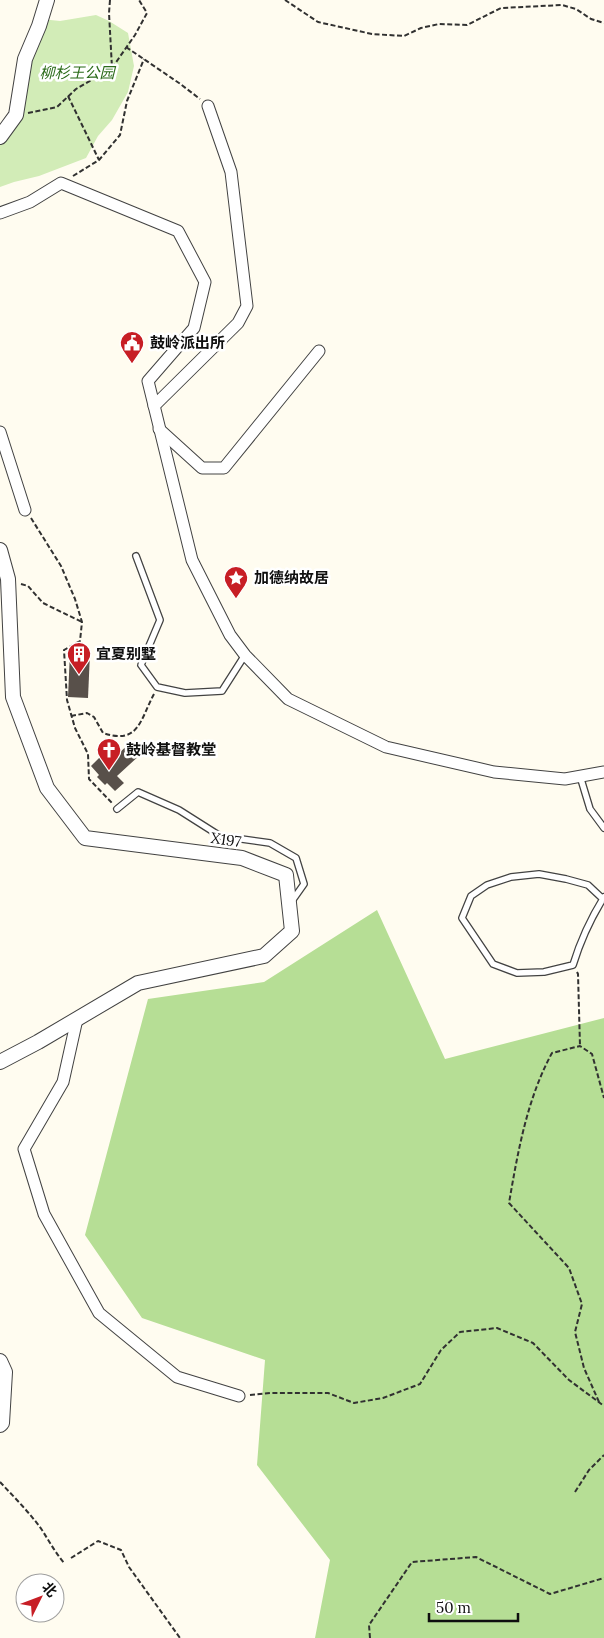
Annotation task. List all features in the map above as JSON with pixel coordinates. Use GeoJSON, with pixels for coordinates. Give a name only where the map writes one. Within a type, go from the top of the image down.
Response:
{"type":"FeatureCollection","features":[{"type":"Feature","properties":{"kind":"street"},"geometry":{"type":"LineString","coordinates":[[0,137],[16,115],[25,60],[47,0]]}},
{"type":"Feature","properties":{"kind":"street"},"geometry":{"type":"LineString","coordinates":[[154,406],[238,323],[247,306],[231,172],[208,106]]}},
{"type":"Feature","properties":{"kind":"street"},"geometry":{"type":"LineString","coordinates":[[0,213],[30,202],[61,182],[178,231],[205,282],[194,328],[148,381],[159,428],[192,560],[230,635],[245,655],[288,699],[386,747],[494,772],[564,779],[604,772]]}},
{"type":"Feature","properties":{"kind":"street"},"geometry":{"type":"LineString","coordinates":[[159,428],[202,468],[224,468],[319,351]]}},
{"type":"Feature","properties":{"kind":"street"},"geometry":{"type":"LineString","coordinates":[[0,432],[25,510]]}},
{"type":"Feature","properties":{"kind":"street","name":"X197"},"geometry":{"type":"LineString","coordinates":[[0,550],[8,579],[13,697],[47,788],[85,838],[242,858],[286,875],[292,931],[264,956],[138,983],[38,1042],[0,1062]]}},
{"type":"Feature","properties":{"kind":"street"},"geometry":{"type":"LineString","coordinates":[[77,1019],[63,1082],[24,1149],[44,1214],[99,1313],[177,1377],[239,1396]]}},
{"type":"Feature","properties":{"kind":"street"},"geometry":{"type":"LineString","coordinates":[[0,1361],[5,1372],[2,1423],[0,1425]]}},
{"type":"Feature","properties":{"kind":"lane"},"geometry":{"type":"LineString","coordinates":[[136,556],[160,620],[141,665],[157,687],[185,693],[222,691],[245,655]]}},
{"type":"Feature","properties":{"kind":"lane"},"geometry":{"type":"LineString","coordinates":[[580,776],[590,809],[604,828]]}},
{"type":"Feature","properties":{"kind":"lane"},"geometry":{"type":"LineString","coordinates":[[117,808],[138,792],[179,810],[220,836],[270,843],[296,858],[304,884],[290,905]]}},
{"type":"Feature","properties":{"kind":"lane"},"geometry":{"type":"LineString","coordinates":[[539,874],[588,885],[603,898],[584,936],[573,965],[544,972],[517,973],[493,964],[462,918],[471,896],[487,885],[511,877],[539,874]]}},
{"type":"Feature","properties":{"kind":"path"},"geometry":{"type":"LineString","coordinates":[[110,0],[112,68]]}},
{"type":"Feature","properties":{"kind":"path"},"geometry":{"type":"LineString","coordinates":[[16,115],[57,107],[76,89],[112,68],[147,13],[139,0]]}},
{"type":"Feature","properties":{"kind":"path"},"geometry":{"type":"LineString","coordinates":[[285,0],[318,22],[372,34],[404,36],[422,28],[438,24],[467,25],[501,8],[562,5],[576,9],[591,19],[604,23]]}},
{"type":"Feature","properties":{"kind":"path"},"geometry":{"type":"LineString","coordinates":[[126,47],[179,83],[208,106]]}},
{"type":"Feature","properties":{"kind":"path"},"geometry":{"type":"LineString","coordinates":[[61,182],[99,160],[120,135],[127,101],[144,59]]}},
{"type":"Feature","properties":{"kind":"path"},"geometry":{"type":"LineString","coordinates":[[68,96],[99,160]]}},
{"type":"Feature","properties":{"kind":"path"},"geometry":{"type":"LineString","coordinates":[[25,510],[61,566],[75,599],[82,622],[80,641],[64,650],[67,700],[75,728],[88,754],[89,779],[104,797],[117,808]]}},
{"type":"Feature","properties":{"kind":"path"},"geometry":{"type":"LineString","coordinates":[[8,579],[28,586],[43,603],[82,622]]}},
{"type":"Feature","properties":{"kind":"path"},"geometry":{"type":"LineString","coordinates":[[72,716],[87,713],[94,717],[103,733],[115,737],[128,736],[136,729],[157,687]]}},
{"type":"Feature","properties":{"kind":"path"},"geometry":{"type":"LineString","coordinates":[[573,965],[578,974],[580,1046]]}},
{"type":"Feature","properties":{"kind":"path"},"geometry":{"type":"LineString","coordinates":[[600,1402],[584,1368],[575,1332],[582,1304],[569,1268],[509,1203],[529,1108],[542,1072],[552,1053],[580,1046],[592,1054],[604,1098]]}},
{"type":"Feature","properties":{"kind":"path"},"geometry":{"type":"LineString","coordinates":[[239,1396],[271,1393],[328,1393],[354,1403],[383,1398],[420,1384],[441,1350],[460,1332],[497,1328],[533,1343],[569,1380],[604,1406]]}},
{"type":"Feature","properties":{"kind":"path"},"geometry":{"type":"LineString","coordinates":[[575,1492],[589,1470],[604,1455]]}},
{"type":"Feature","properties":{"kind":"path"},"geometry":{"type":"LineString","coordinates":[[0,1482],[41,1529],[55,1553],[64,1563]]}},
{"type":"Feature","properties":{"kind":"path"},"geometry":{"type":"LineString","coordinates":[[71,1558],[98,1541],[120,1550],[129,1567],[180,1638]]}},
{"type":"Feature","properties":{"kind":"path"},"geometry":{"type":"LineString","coordinates":[[370,1638],[369,1625],[412,1562],[476,1557],[550,1594],[604,1578]]}},
{"type":"Feature","properties":{"kind":"green space","name":"柳杉王公园"},"geometry":{"type":"Polygon","coordinates":[[[96,15],[128,33],[134,66],[128,92],[112,120],[98,136],[86,158],[39,176],[0,187],[0,137],[16,115],[41,19],[60,21],[96,15]]]}},
{"type":"Feature","properties":{"kind":"green space"},"geometry":{"type":"Polygon","coordinates":[[[377,910],[445,1059],[604,1018],[604,1638],[315,1638],[330,1560],[257,1465],[265,1360],[142,1318],[85,1235],[148,999],[264,982],[377,910]]]}},
{"type":"Feature","properties":{"kind":"building","name":"宜夏别墅"},"geometry":{"type":"Polygon","coordinates":[[[70,652],[90,653],[88,698],[68,697],[70,652]]]}},
{"type":"Feature","properties":{"kind":"building","name":"鼓岭基督教堂"},"geometry":{"type":"Polygon","coordinates":[[[130,743],[141,754],[117,776],[124,783],[115,791],[97,777],[99,775],[91,766],[100,757],[107,764],[130,743]]]}},
{"type":"Feature","properties":{"kind":"place","name":"鼓岭派出所"},"geometry":{"type":"Point","coordinates":[132,364]}},
{"type":"Feature","properties":{"kind":"place","name":"加德纳故居"},"geometry":{"type":"Point","coordinates":[236,599]}},
{"type":"Feature","properties":{"kind":"place","name":"宜夏别墅"},"geometry":{"type":"Point","coordinates":[79,675]}},
{"type":"Feature","properties":{"kind":"place","name":"鼓岭基督教堂"},"geometry":{"type":"Point","coordinates":[109,771]}}]}
